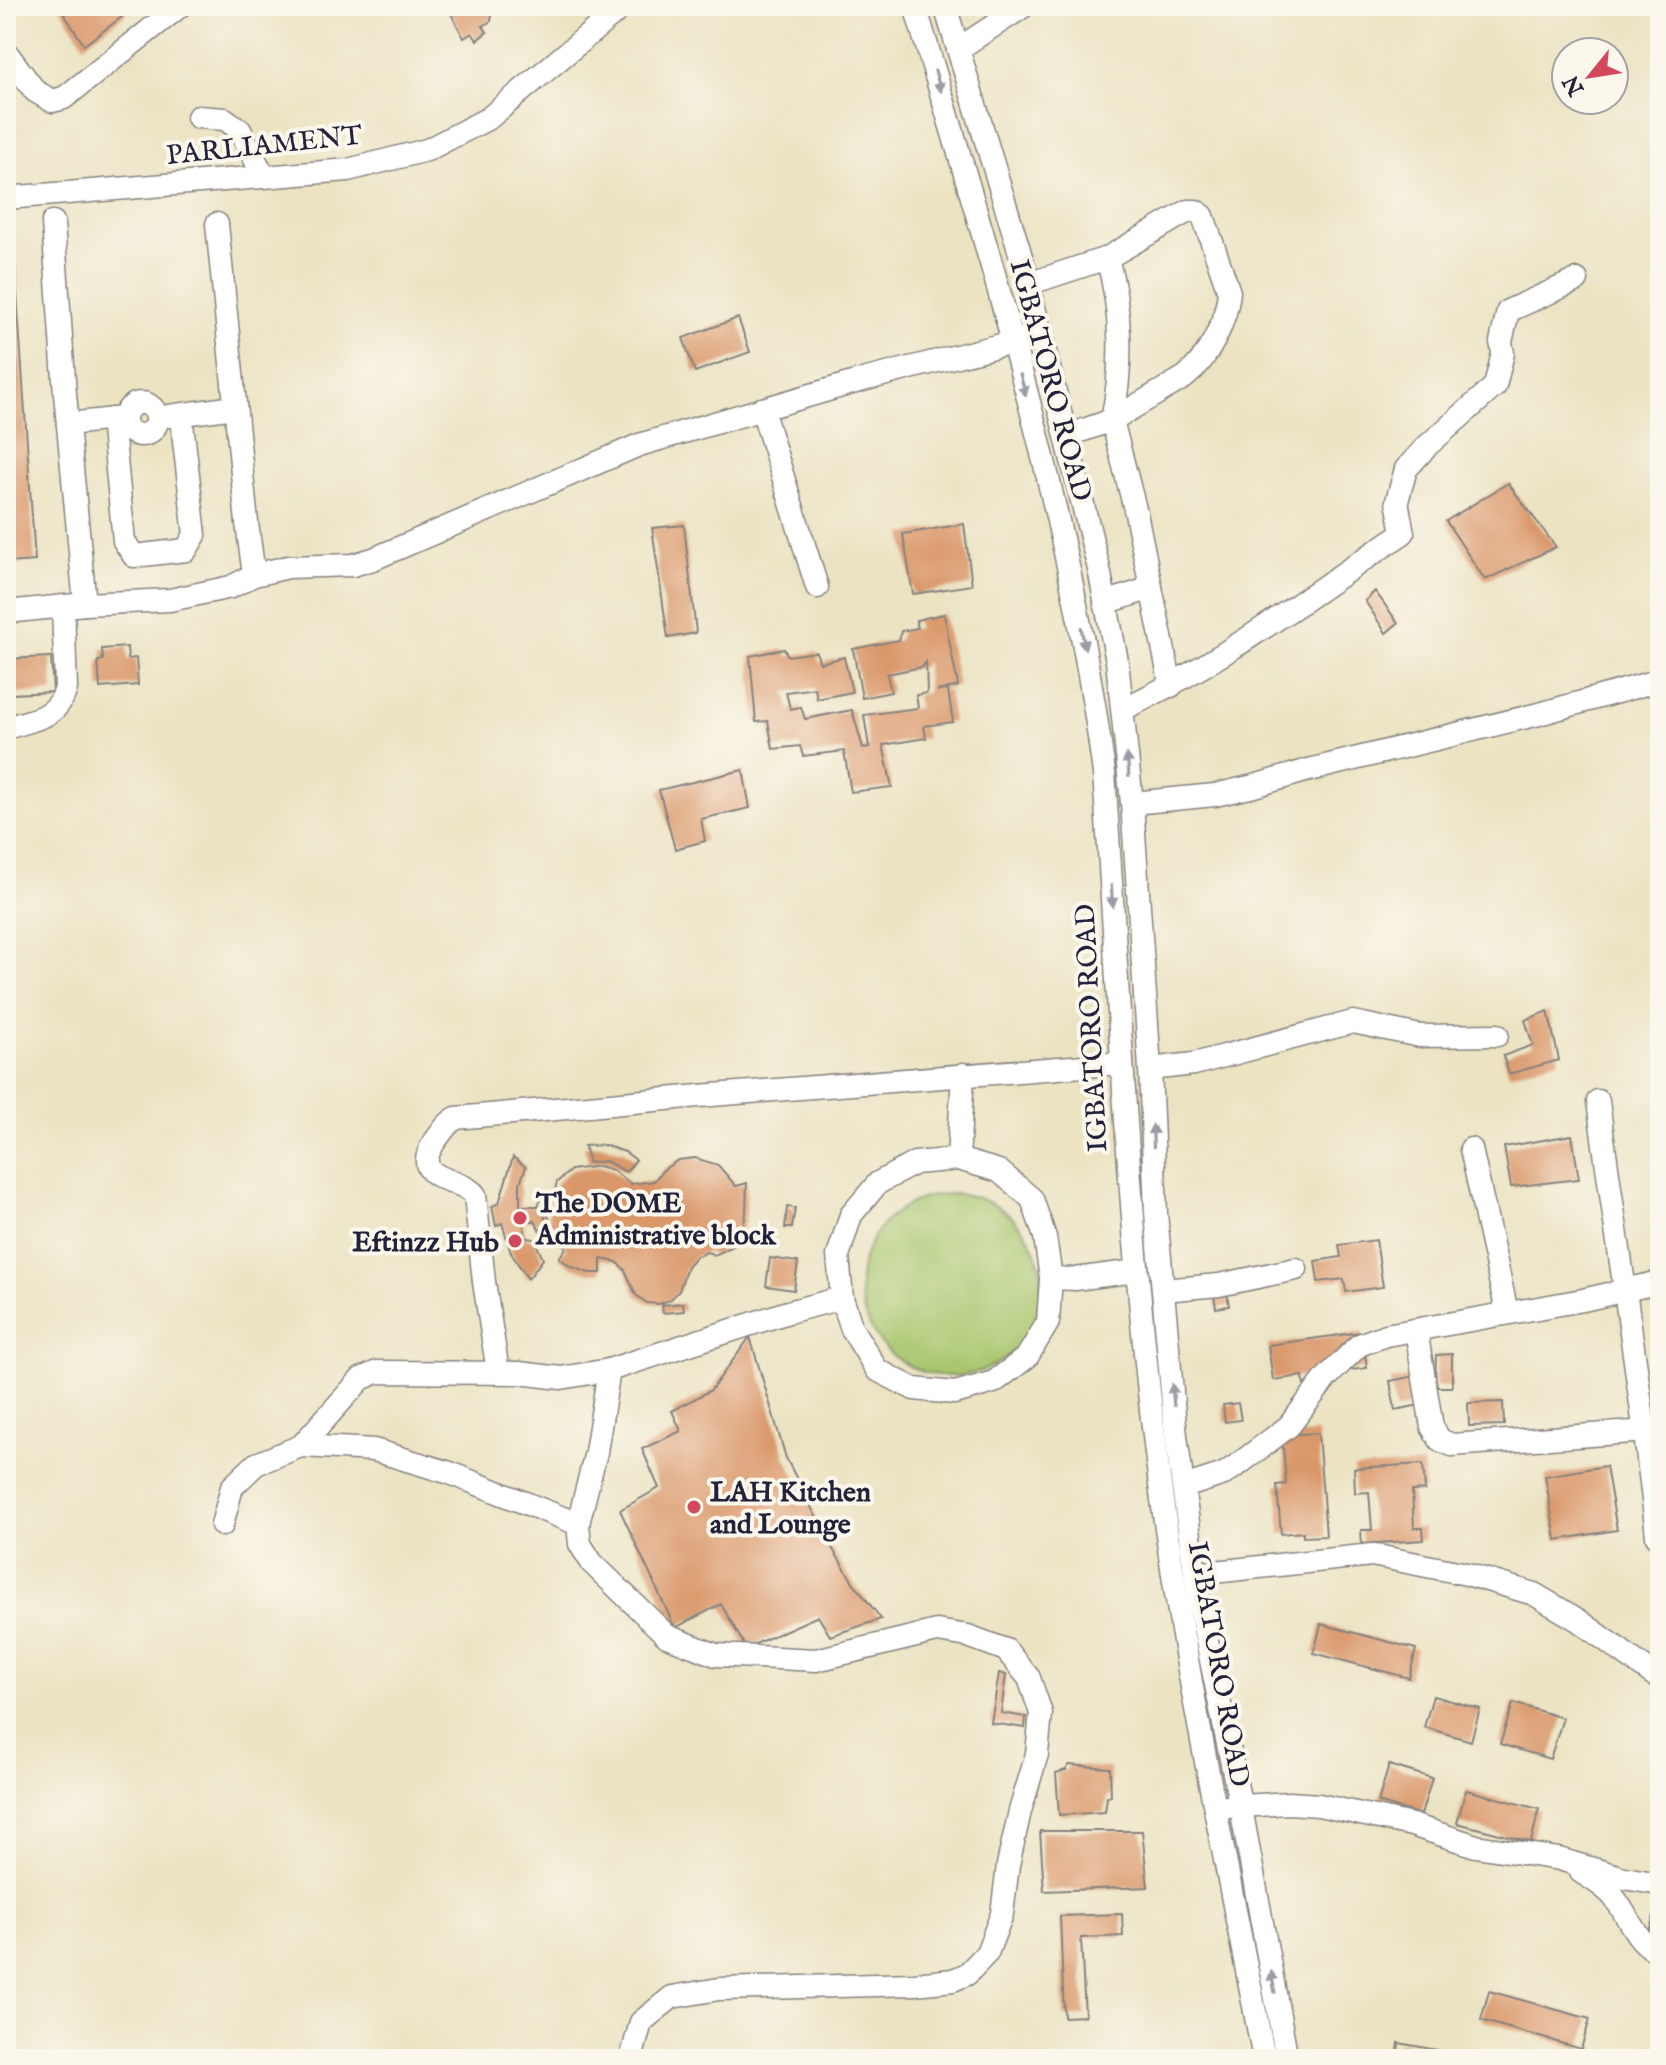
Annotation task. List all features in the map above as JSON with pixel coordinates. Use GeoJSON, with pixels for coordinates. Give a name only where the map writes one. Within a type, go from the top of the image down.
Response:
{"type":"FeatureCollection","features":[{"type":"Feature","properties":{"kind":"street"},"geometry":{"type":"LineString","coordinates":[[6,52],[35,91],[52,101],[64,98],[180,6]]}},
{"type":"Feature","properties":{"kind":"street","name":"PARLIAMENT"},"geometry":{"type":"LineString","coordinates":[[6,198],[348,170],[427,150],[489,118],[623,6]]}},
{"type":"Feature","properties":{"kind":"street","name":"IGBATORO ROAD"},"geometry":{"type":"LineString","coordinates":[[915,6],[1012,342],[1059,519],[1080,621],[1104,773],[1136,1271],[1165,1437],[1184,1487],[1199,1601],[1287,2059]]}},
{"type":"Feature","properties":{"kind":"street","name":"IGBATORO ROAD"},"geometry":{"type":"LineString","coordinates":[[945,6],[1028,284],[1067,436],[1105,603],[1123,709],[1132,803],[1163,1290],[1169,1556],[1264,2059]]}},
{"type":"Feature","properties":{"kind":"street"},"geometry":{"type":"LineString","coordinates":[[958,49],[1024,6]]}},
{"type":"Feature","properties":{"kind":"street"},"geometry":{"type":"LineString","coordinates":[[198,117],[225,119],[240,130],[264,177]]}},
{"type":"Feature","properties":{"kind":"street"},"geometry":{"type":"LineString","coordinates":[[1028,284],[1107,258],[1188,211],[1196,211],[1203,216],[1229,292],[1228,303],[1209,350],[1195,369],[1112,420],[1067,436]]}},
{"type":"Feature","properties":{"kind":"street"},"geometry":{"type":"LineString","coordinates":[[6,728],[55,711],[63,700],[74,605],[68,424],[53,222]]}},
{"type":"Feature","properties":{"kind":"street"},"geometry":{"type":"LineString","coordinates":[[217,224],[254,575]]}},
{"type":"Feature","properties":{"kind":"street"},"geometry":{"type":"LineString","coordinates":[[1107,258],[1112,274],[1120,350],[1118,392],[1112,420],[1171,686]]}},
{"type":"Feature","properties":{"kind":"street"},"geometry":{"type":"LineString","coordinates":[[1123,709],[1214,661],[1403,533],[1397,501],[1406,469],[1427,446],[1495,386],[1508,311],[1577,280]]}},
{"type":"Feature","properties":{"kind":"street"},"geometry":{"type":"LineString","coordinates":[[6,612],[170,600],[231,587],[254,575],[288,567],[353,565],[639,445],[762,409],[1012,342],[1041,337]]}},
{"type":"Feature","properties":{"kind":"street"},"geometry":{"type":"LineString","coordinates":[[118,418],[136,435],[147,435],[156,428],[158,418],[235,407]]}},
{"type":"Feature","properties":{"kind":"street"},"geometry":{"type":"LineString","coordinates":[[762,409],[817,587]]}},
{"type":"Feature","properties":{"kind":"street"},"geometry":{"type":"LineString","coordinates":[[118,418],[124,541],[134,556],[186,550],[195,535],[181,415]]}},
{"type":"Feature","properties":{"kind":"street"},"geometry":{"type":"LineString","coordinates":[[68,424],[118,418]]}},
{"type":"Feature","properties":{"kind":"street"},"geometry":{"type":"LineString","coordinates":[[1105,603],[1151,588]]}},
{"type":"Feature","properties":{"kind":"street"},"geometry":{"type":"LineString","coordinates":[[1132,803],[1228,792],[1539,714],[1660,680]]}},
{"type":"Feature","properties":{"kind":"street"},"geometry":{"type":"LineString","coordinates":[[1150,1069],[1194,1064],[1353,1022],[1420,1036],[1497,1035]]}},
{"type":"Feature","properties":{"kind":"street"},"geometry":{"type":"LineString","coordinates":[[498,1372],[475,1195],[468,1188],[432,1173],[427,1162],[428,1152],[447,1123],[456,1118],[1122,1063]]}},
{"type":"Feature","properties":{"kind":"street"},"geometry":{"type":"LineString","coordinates":[[958,1159],[963,1074]]}},
{"type":"Feature","properties":{"kind":"street"},"geometry":{"type":"LineString","coordinates":[[1598,1101],[1623,1291],[1647,1431],[1657,1536]]}},
{"type":"Feature","properties":{"kind":"street"},"geometry":{"type":"LineString","coordinates":[[1471,1149],[1507,1312]]}},
{"type":"Feature","properties":{"kind":"street"},"geometry":{"type":"LineString","coordinates":[[958,1159],[999,1171],[1032,1199],[1045,1237],[1051,1278],[1048,1322],[1027,1357],[994,1382],[955,1393],[914,1389],[877,1370],[852,1329],[842,1298],[838,1256],[851,1215],[878,1183],[915,1163],[958,1159]]}},
{"type":"Feature","properties":{"kind":"street"},"geometry":{"type":"LineString","coordinates":[[1163,1290],[1219,1285],[1296,1269]]}},
{"type":"Feature","properties":{"kind":"street"},"geometry":{"type":"LineString","coordinates":[[1051,1278],[1075,1279],[1136,1271]]}},
{"type":"Feature","properties":{"kind":"street"},"geometry":{"type":"LineString","coordinates":[[1184,1487],[1224,1474],[1289,1426],[1326,1378],[1359,1345],[1386,1335],[1583,1300],[1660,1282]]}},
{"type":"Feature","properties":{"kind":"street"},"geometry":{"type":"LineString","coordinates":[[301,1446],[361,1379],[377,1372],[498,1372],[561,1378],[609,1370],[788,1312],[842,1298]]}},
{"type":"Feature","properties":{"kind":"street"},"geometry":{"type":"LineString","coordinates":[[1416,1330],[1432,1427],[1440,1440],[1452,1445],[1647,1431]]}},
{"type":"Feature","properties":{"kind":"street"},"geometry":{"type":"LineString","coordinates":[[609,1370],[596,1452],[578,1524],[580,1544],[592,1563],[667,1636],[716,1655],[816,1660],[937,1631],[968,1636],[1006,1650],[1029,1678],[1041,1713],[1037,1754],[1008,1865],[1002,1914],[987,1953],[967,1974],[953,1980],[915,1984],[719,1989],[672,1997],[641,2022],[631,2059]]}},
{"type":"Feature","properties":{"kind":"street"},"geometry":{"type":"LineString","coordinates":[[222,1525],[232,1487],[256,1464],[301,1446],[374,1450],[450,1473],[578,1524]]}},
{"type":"Feature","properties":{"kind":"street"},"geometry":{"type":"LineString","coordinates":[[1195,1574],[1372,1555],[1467,1574],[1534,1594],[1578,1620],[1660,1679]]}},
{"type":"Feature","properties":{"kind":"street"},"geometry":{"type":"LineString","coordinates":[[1216,1807],[1289,1803],[1319,1805],[1412,1825],[1476,1846],[1559,1859],[1624,1878],[1660,1884]]}},
{"type":"Feature","properties":{"kind":"street"},"geometry":{"type":"LineString","coordinates":[[1559,1859],[1600,1883],[1614,1897],[1637,1935],[1660,1952]]}},
{"type":"Feature","properties":{"kind":"green space"},"geometry":{"type":"Polygon","coordinates":[[[951,1194],[986,1201],[1015,1221],[1035,1250],[1042,1285],[1035,1320],[1015,1349],[986,1369],[951,1376],[916,1369],[887,1349],[867,1320],[860,1285],[867,1250],[887,1221],[916,1201],[951,1194]]]}},
{"type":"Feature","properties":{"kind":"building"},"geometry":{"type":"Polygon","coordinates":[[[59,6],[120,6],[126,14],[84,45],[59,6]]]}},
{"type":"Feature","properties":{"kind":"building"},"geometry":{"type":"Polygon","coordinates":[[[447,6],[489,6],[491,21],[483,26],[487,32],[477,40],[472,33],[464,38],[447,6]]]}},
{"type":"Feature","properties":{"kind":"building"},"geometry":{"type":"Polygon","coordinates":[[[6,250],[14,250],[35,561],[6,563],[6,250]]]}},
{"type":"Feature","properties":{"kind":"building"},"geometry":{"type":"Polygon","coordinates":[[[738,318],[750,352],[695,372],[683,338],[738,318]]]}},
{"type":"Feature","properties":{"kind":"building"},"geometry":{"type":"Polygon","coordinates":[[[1508,483],[1556,547],[1485,580],[1446,521],[1508,483]]]}},
{"type":"Feature","properties":{"kind":"building"},"geometry":{"type":"Polygon","coordinates":[[[964,524],[972,585],[913,594],[903,534],[964,524]]]}},
{"type":"Feature","properties":{"kind":"building"},"geometry":{"type":"Polygon","coordinates":[[[684,525],[696,633],[668,638],[652,528],[684,525]]]}},
{"type":"Feature","properties":{"kind":"building"},"geometry":{"type":"Polygon","coordinates":[[[1375,591],[1398,623],[1386,633],[1365,601],[1375,591]]]}},
{"type":"Feature","properties":{"kind":"building"},"geometry":{"type":"Polygon","coordinates":[[[944,614],[958,686],[937,691],[948,690],[953,722],[924,726],[926,738],[883,745],[892,787],[851,792],[844,751],[803,756],[800,746],[773,749],[768,721],[756,722],[750,656],[784,649],[788,656],[816,652],[820,663],[844,657],[852,692],[817,699],[815,688],[786,692],[790,709],[801,707],[805,719],[852,710],[863,748],[869,747],[864,715],[918,708],[916,695],[927,693],[926,662],[922,667],[887,674],[891,692],[862,698],[853,649],[899,640],[901,631],[918,628],[916,620],[944,614]]]}},
{"type":"Feature","properties":{"kind":"building"},"geometry":{"type":"Polygon","coordinates":[[[127,647],[128,659],[136,658],[138,685],[100,688],[98,661],[103,660],[102,649],[127,647]]]}},
{"type":"Feature","properties":{"kind":"building"},"geometry":{"type":"Polygon","coordinates":[[[51,657],[53,692],[11,694],[13,716],[6,716],[6,659],[51,657]]]}},
{"type":"Feature","properties":{"kind":"building"},"geometry":{"type":"Polygon","coordinates":[[[743,770],[750,808],[701,819],[705,841],[675,849],[659,790],[743,770]]]}},
{"type":"Feature","properties":{"kind":"building"},"geometry":{"type":"Polygon","coordinates":[[[1548,1011],[1559,1060],[1509,1074],[1503,1056],[1533,1045],[1525,1020],[1548,1011]]]}},
{"type":"Feature","properties":{"kind":"building"},"geometry":{"type":"Polygon","coordinates":[[[1572,1135],[1579,1179],[1511,1187],[1504,1147],[1572,1135]]]}},
{"type":"Feature","properties":{"kind":"building"},"geometry":{"type":"Polygon","coordinates":[[[604,1145],[625,1152],[636,1160],[626,1172],[606,1161],[589,1163],[584,1146],[604,1145]]]}},
{"type":"Feature","properties":{"kind":"building","name":"The DOME Administrative block"},"geometry":{"type":"Polygon","coordinates":[[[513,1157],[526,1167],[520,1183],[520,1206],[538,1206],[541,1198],[546,1197],[544,1215],[549,1229],[541,1233],[535,1221],[523,1221],[526,1238],[534,1239],[543,1259],[528,1279],[511,1253],[502,1223],[496,1226],[492,1206],[499,1203],[513,1157]]]}},
{"type":"Feature","properties":{"kind":"building"},"geometry":{"type":"Polygon","coordinates":[[[695,1158],[718,1165],[736,1186],[747,1183],[746,1213],[742,1232],[733,1246],[715,1255],[707,1252],[695,1257],[687,1266],[679,1291],[670,1300],[659,1304],[647,1303],[636,1295],[625,1270],[617,1262],[601,1259],[601,1273],[589,1273],[559,1258],[566,1248],[554,1234],[548,1216],[557,1182],[571,1170],[599,1166],[612,1170],[631,1184],[654,1181],[678,1160],[695,1158]]]}},
{"type":"Feature","properties":{"kind":"building"},"geometry":{"type":"Polygon","coordinates":[[[787,1207],[795,1208],[792,1228],[785,1228],[787,1207]]]}},
{"type":"Feature","properties":{"kind":"building"},"geometry":{"type":"Polygon","coordinates":[[[1376,1240],[1383,1287],[1346,1292],[1344,1279],[1318,1282],[1315,1261],[1341,1257],[1339,1245],[1376,1240]]]}},
{"type":"Feature","properties":{"kind":"building"},"geometry":{"type":"Polygon","coordinates":[[[770,1258],[798,1262],[794,1290],[766,1286],[770,1258]]]}},
{"type":"Feature","properties":{"kind":"building"},"geometry":{"type":"Polygon","coordinates":[[[1227,1293],[1229,1306],[1216,1308],[1214,1295],[1227,1293]]]}},
{"type":"Feature","properties":{"kind":"building"},"geometry":{"type":"Polygon","coordinates":[[[683,1303],[684,1311],[663,1313],[662,1305],[683,1303]]]}},
{"type":"Feature","properties":{"kind":"building"},"geometry":{"type":"Polygon","coordinates":[[[1362,1332],[1367,1368],[1328,1373],[1329,1381],[1304,1385],[1303,1376],[1273,1380],[1268,1345],[1362,1332]]]}},
{"type":"Feature","properties":{"kind":"building"},"geometry":{"type":"Polygon","coordinates":[[[750,1337],[786,1458],[831,1546],[881,1619],[830,1636],[818,1616],[746,1648],[721,1604],[675,1628],[620,1510],[659,1488],[642,1449],[681,1431],[672,1411],[711,1390],[750,1337]]]}},
{"type":"Feature","properties":{"kind":"building"},"geometry":{"type":"Polygon","coordinates":[[[1452,1354],[1452,1387],[1435,1387],[1436,1355],[1452,1354]]]}},
{"type":"Feature","properties":{"kind":"building"},"geometry":{"type":"Polygon","coordinates":[[[1415,1376],[1420,1405],[1395,1410],[1390,1381],[1415,1376]]]}},
{"type":"Feature","properties":{"kind":"building"},"geometry":{"type":"Polygon","coordinates":[[[1503,1402],[1504,1425],[1469,1426],[1468,1403],[1503,1402]]]}},
{"type":"Feature","properties":{"kind":"building"},"geometry":{"type":"Polygon","coordinates":[[[1238,1403],[1241,1420],[1225,1422],[1223,1405],[1238,1403]]]}},
{"type":"Feature","properties":{"kind":"building"},"geometry":{"type":"Polygon","coordinates":[[[1318,1433],[1326,1536],[1303,1537],[1303,1532],[1281,1534],[1277,1485],[1286,1484],[1282,1435],[1318,1433]]]}},
{"type":"Feature","properties":{"kind":"building"},"geometry":{"type":"Polygon","coordinates":[[[1423,1464],[1425,1490],[1412,1491],[1414,1528],[1423,1528],[1424,1540],[1362,1544],[1361,1530],[1372,1530],[1369,1492],[1355,1493],[1354,1468],[1423,1464]]]}},
{"type":"Feature","properties":{"kind":"building"},"geometry":{"type":"Polygon","coordinates":[[[1606,1466],[1617,1530],[1556,1540],[1545,1476],[1606,1466]]]}},
{"type":"Feature","properties":{"kind":"building"},"geometry":{"type":"Polygon","coordinates":[[[1321,1624],[1416,1649],[1409,1678],[1314,1653],[1321,1624]]]}},
{"type":"Feature","properties":{"kind":"building"},"geometry":{"type":"Polygon","coordinates":[[[999,1673],[1006,1675],[1001,1713],[1026,1717],[1025,1728],[991,1723],[999,1673]]]}},
{"type":"Feature","properties":{"kind":"building"},"geometry":{"type":"Polygon","coordinates":[[[1433,1696],[1480,1709],[1471,1741],[1424,1727],[1433,1696]]]}},
{"type":"Feature","properties":{"kind":"building"},"geometry":{"type":"Polygon","coordinates":[[[1513,1703],[1563,1718],[1550,1759],[1500,1744],[1513,1703]]]}},
{"type":"Feature","properties":{"kind":"building"},"geometry":{"type":"Polygon","coordinates":[[[1069,1765],[1110,1768],[1111,1796],[1107,1797],[1105,1812],[1059,1815],[1056,1773],[1066,1770],[1069,1765]]]}},
{"type":"Feature","properties":{"kind":"building"},"geometry":{"type":"Polygon","coordinates":[[[1389,1765],[1432,1778],[1421,1815],[1378,1802],[1389,1765]]]}},
{"type":"Feature","properties":{"kind":"building"},"geometry":{"type":"Polygon","coordinates":[[[1466,1790],[1539,1809],[1531,1842],[1457,1823],[1466,1790]]]}},
{"type":"Feature","properties":{"kind":"building"},"geometry":{"type":"Polygon","coordinates":[[[1040,1831],[1142,1831],[1148,1887],[1044,1891],[1040,1831]]]}},
{"type":"Feature","properties":{"kind":"building"},"geometry":{"type":"Polygon","coordinates":[[[1660,1901],[1660,1931],[1650,1928],[1660,1901]]]}},
{"type":"Feature","properties":{"kind":"building"},"geometry":{"type":"Polygon","coordinates":[[[1122,1914],[1123,1936],[1081,1938],[1085,2016],[1064,2017],[1060,1916],[1122,1914]]]}},
{"type":"Feature","properties":{"kind":"building"},"geometry":{"type":"Polygon","coordinates":[[[1489,1991],[1590,2019],[1581,2049],[1481,2020],[1489,1991]]]}},
{"type":"Feature","properties":{"kind":"building"},"geometry":{"type":"Polygon","coordinates":[[[1399,2043],[1475,2057],[1397,2059],[1399,2043]]]}},
{"type":"Feature","properties":{"kind":"place","name":"The DOME Administrative block"},"geometry":{"type":"Point","coordinates":[520,1218]}},
{"type":"Feature","properties":{"kind":"place","name":"Eftinzz Hub"},"geometry":{"type":"Point","coordinates":[515,1241]}},
{"type":"Feature","properties":{"kind":"place","name":"LAH Kitchen and Lounge"},"geometry":{"type":"Point","coordinates":[694,1507]}}]}
